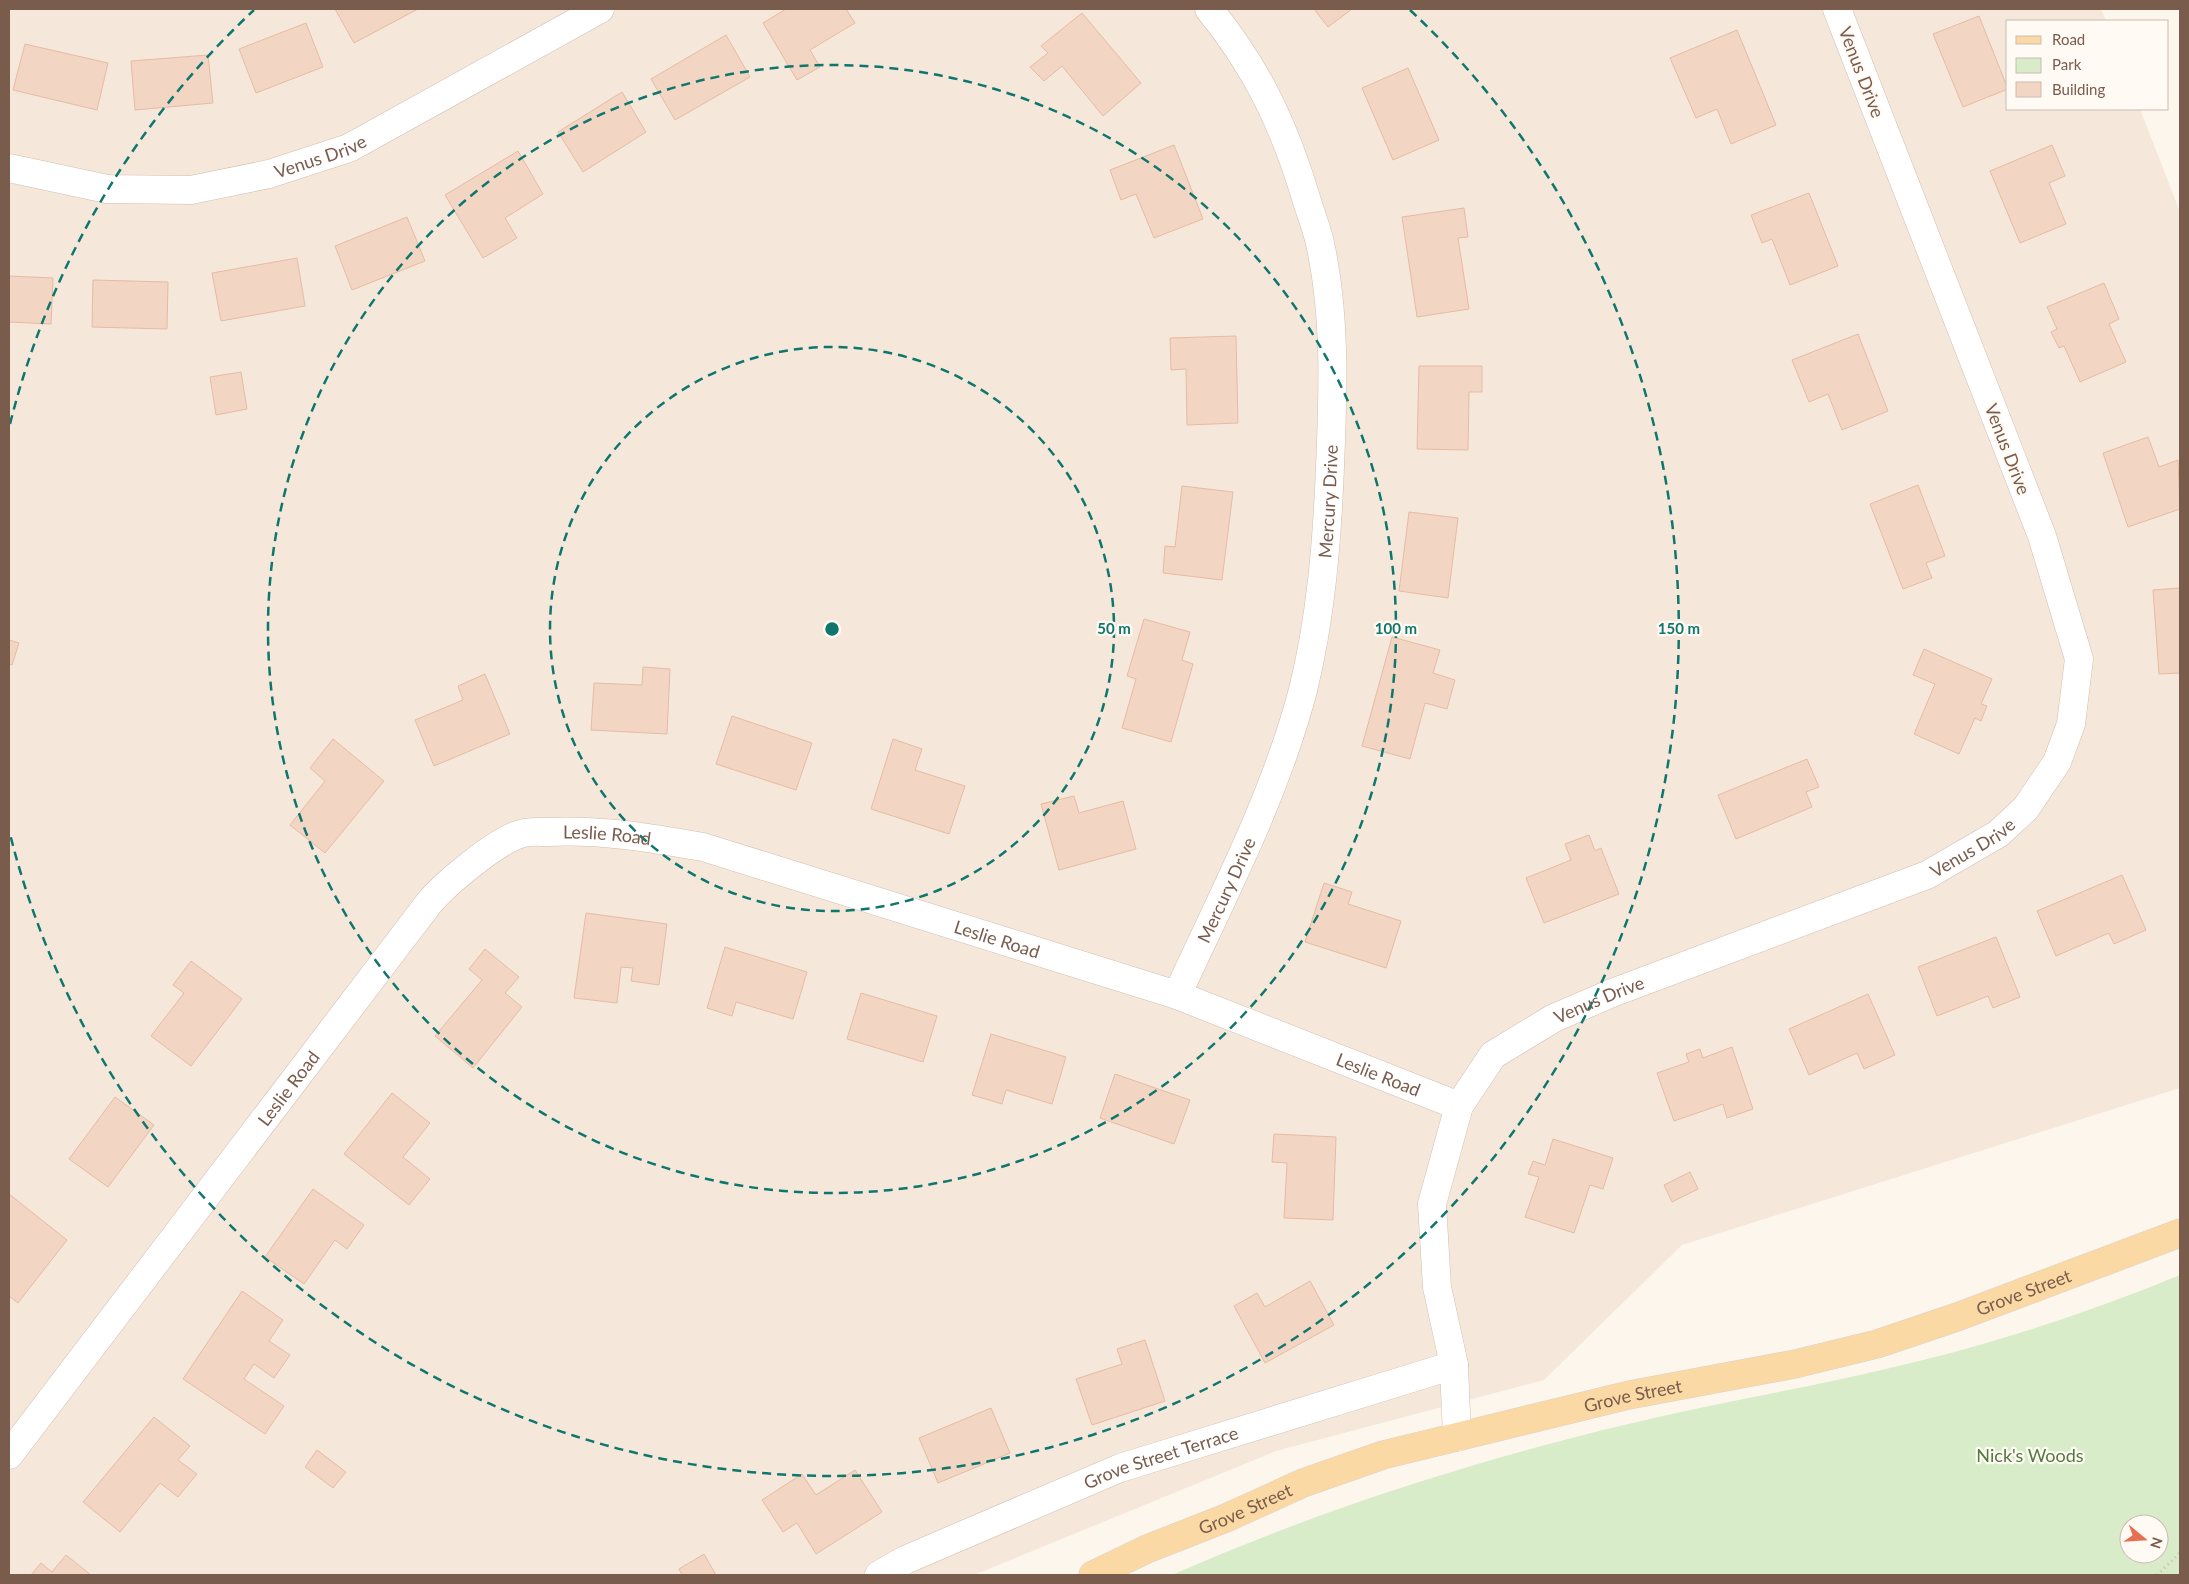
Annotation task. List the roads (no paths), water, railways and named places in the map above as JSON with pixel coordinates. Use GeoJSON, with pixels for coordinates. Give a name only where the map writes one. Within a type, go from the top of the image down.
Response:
{"type":"FeatureCollection","features":[{"type":"Feature","properties":{"kind":"main road","name":"Grove Street"},"geometry":{"type":"LineString","coordinates":[[1093,1575],[1303,1483],[1383,1455],[1629,1395],[1795,1364],[1878,1344],[1957,1317],[2180,1233]]}},
{"type":"Feature","properties":{"kind":"street","name":"Venus Drive"},"geometry":{"type":"LineString","coordinates":[[9,168],[107,189],[191,190],[269,174],[349,148],[600,9]]}},
{"type":"Feature","properties":{"kind":"street","name":"Mercury Drive"},"geometry":{"type":"LineString","coordinates":[[1177,994],[1269,795],[1303,690],[1323,580],[1332,412],[1331,328],[1327,287],[1321,246],[1313,219],[1287,138],[1265,93],[1233,38],[1209,9]]}},
{"type":"Feature","properties":{"kind":"street","name":"Venus Drive"},"geometry":{"type":"LineString","coordinates":[[1457,1437],[1454,1365],[1437,1287],[1432,1204],[1459,1106],[1493,1055],[1554,1018],[1612,993],[1927,875],[1998,834],[2026,808],[2057,762],[2071,724],[2080,659],[2042,536],[1838,9]]}},
{"type":"Feature","properties":{"kind":"street","name":"Leslie Road"},"geometry":{"type":"LineString","coordinates":[[9,1456],[428,903],[487,852],[520,833],[565,831],[637,835],[703,847],[1177,994],[1459,1106]]}},
{"type":"Feature","properties":{"kind":"street","name":"Grove Street Terrace"},"geometry":{"type":"LineString","coordinates":[[879,1575],[905,1560],[1120,1468],[1454,1365]]}},
{"type":"Feature","properties":{"kind":"park label","name":"Nick's Woods"},"geometry":{"type":"Point","coordinates":[2030,1455]}}]}
